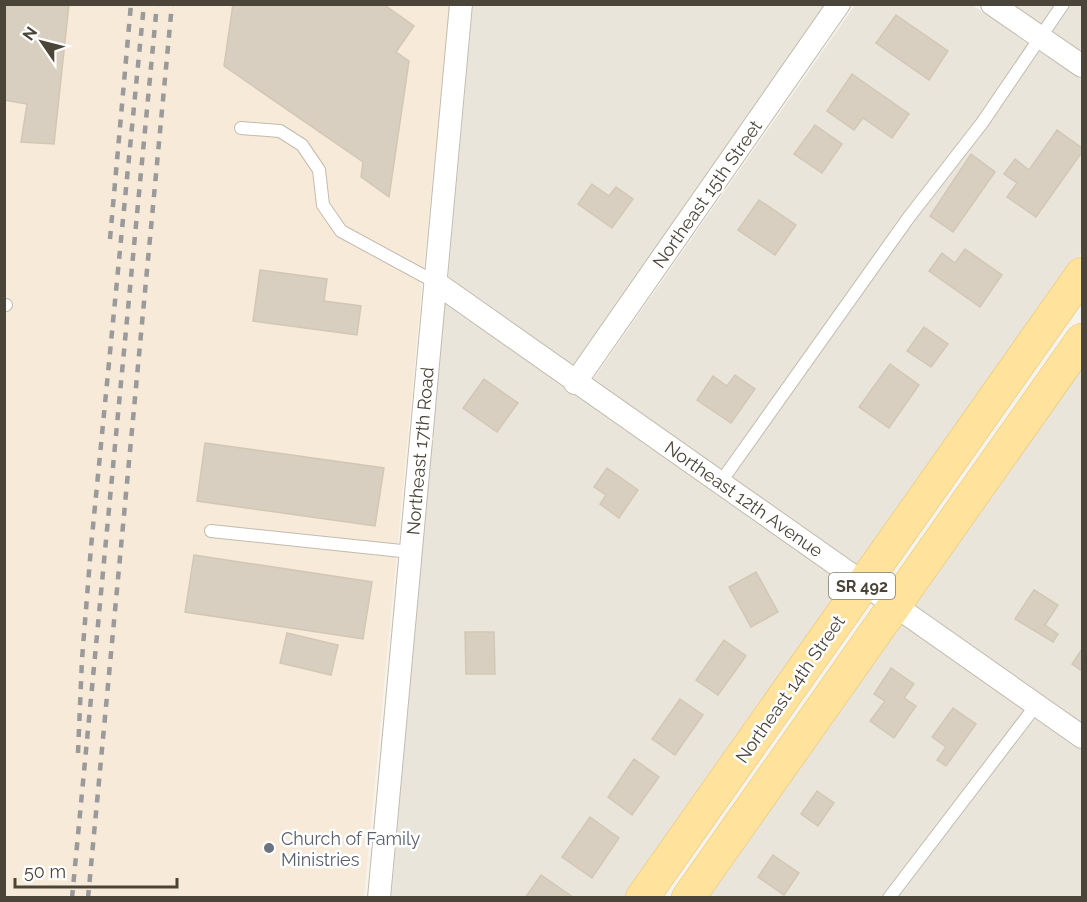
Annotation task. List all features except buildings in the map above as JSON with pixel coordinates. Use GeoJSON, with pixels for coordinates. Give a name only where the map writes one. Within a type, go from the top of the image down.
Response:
{"type":"FeatureCollection","features":[{"type":"Feature","properties":{"kind":"main road","name":"Northeast 14th Street"},"geometry":{"type":"LineString","coordinates":[[642,897],[1083,274]]}},
{"type":"Feature","properties":{"kind":"main road","name":"Northeast 14th Street"},"geometry":{"type":"LineString","coordinates":[[688,897],[894,604],[1082,343]]}},
{"type":"Feature","properties":{"kind":"street","name":"Northeast 17th Road"},"geometry":{"type":"LineString","coordinates":[[379,897],[461,4]]}},
{"type":"Feature","properties":{"kind":"street","name":"Northeast 15th Street"},"geometry":{"type":"LineString","coordinates":[[575,383],[839,4]]}},
{"type":"Feature","properties":{"kind":"street"},"geometry":{"type":"LineString","coordinates":[[992,4],[1083,66]]}},
{"type":"Feature","properties":{"kind":"street","name":"Northeast 12th Avenue"},"geometry":{"type":"LineString","coordinates":[[435,282],[575,383],[1083,737]]}},
{"type":"Feature","properties":{"kind":"street"},"geometry":{"type":"LineString","coordinates":[[1049,322],[1082,343]]}},
{"type":"Feature","properties":{"kind":"lane"},"geometry":{"type":"LineString","coordinates":[[720,483],[909,217],[982,123],[1063,4]]}},
{"type":"Feature","properties":{"kind":"lane"},"geometry":{"type":"LineString","coordinates":[[241,128],[280,131],[302,145],[319,170],[323,205],[341,231],[435,282]]}},
{"type":"Feature","properties":{"kind":"lane"},"geometry":{"type":"LineString","coordinates":[[211,531],[411,552]]}},
{"type":"Feature","properties":{"kind":"lane"},"geometry":{"type":"LineString","coordinates":[[889,897],[1036,704]]}},
{"type":"Feature","properties":{"kind":"shaded area"},"geometry":{"type":"Polygon","coordinates":[[[5,5],[449,5],[423,277],[419,284],[422,287],[364,897],[5,898],[5,5]]]}},
{"type":"Feature","properties":{"kind":"shaded area"},"geometry":{"type":"Polygon","coordinates":[[[473,5],[824,5],[572,367],[448,278],[473,5]]]}},
{"type":"Feature","properties":{"kind":"shaded area"},"geometry":{"type":"Polygon","coordinates":[[[855,5],[972,5],[1082,80],[1082,252],[861,567],[592,381],[855,5]]]}},
{"type":"Feature","properties":{"kind":"shaded area"},"geometry":{"type":"Polygon","coordinates":[[[1011,5],[1082,5],[1082,53],[1011,5]]]}},
{"type":"Feature","properties":{"kind":"shaded area"},"geometry":{"type":"Polygon","coordinates":[[[445,303],[848,585],[627,897],[391,898],[445,303]]]}},
{"type":"Feature","properties":{"kind":"shaded area"},"geometry":{"type":"Polygon","coordinates":[[[1082,362],[1082,723],[911,602],[1082,362]]]}},
{"type":"Feature","properties":{"kind":"shaded area"},"geometry":{"type":"Polygon","coordinates":[[[898,620],[1082,750],[1082,897],[703,898],[898,620]]]}},
{"type":"Feature","properties":{"kind":"railway"},"geometry":{"type":"LineString","coordinates":[[110,239],[131,4]]}},
{"type":"Feature","properties":{"kind":"railway"},"geometry":{"type":"LineString","coordinates":[[78,753],[82,659],[91,547],[144,4]]}},
{"type":"Feature","properties":{"kind":"railway"},"geometry":{"type":"LineString","coordinates":[[72,898],[157,4]]}},
{"type":"Feature","properties":{"kind":"railway"},"geometry":{"type":"LineString","coordinates":[[88,898],[172,4]]}},
{"type":"Feature","properties":{"kind":"place","name":"Church of Family Ministries"},"geometry":{"type":"Point","coordinates":[269,848]}}]}
